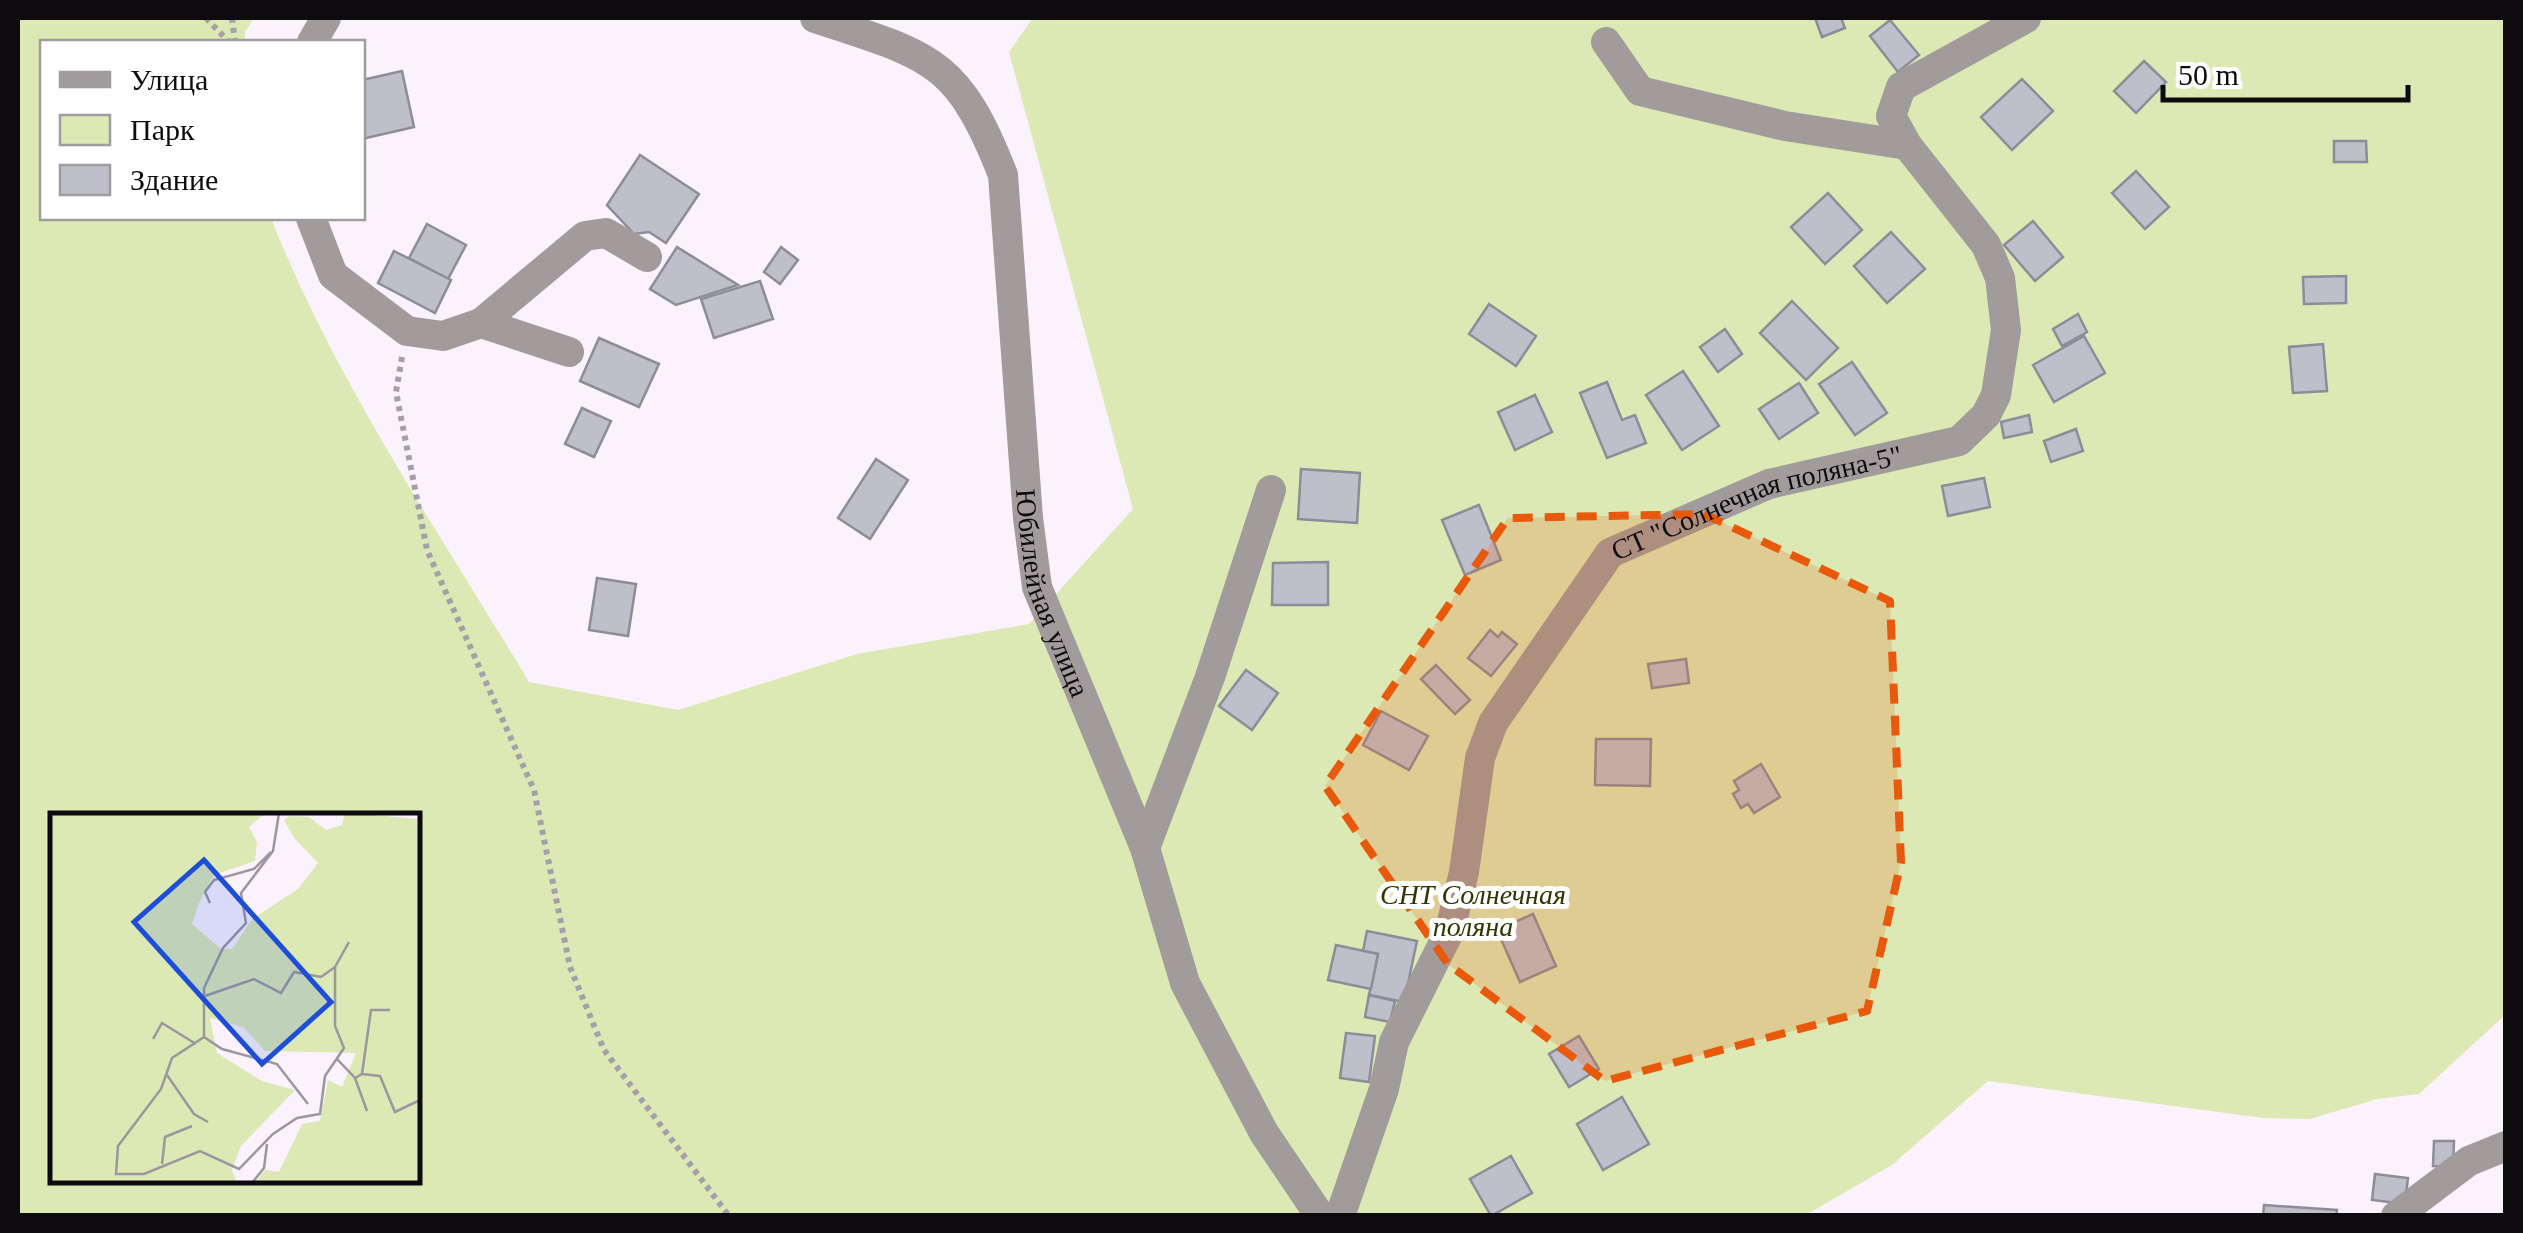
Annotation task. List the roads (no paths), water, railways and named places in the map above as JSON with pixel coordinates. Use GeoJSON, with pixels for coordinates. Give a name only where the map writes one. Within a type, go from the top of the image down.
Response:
{"type":"FeatureCollection","features":[{"type":"Feature","properties":{"kind":"street"},"geometry":{"type":"LineString","coordinates":[[313,40],[326,18]]}},
{"type":"Feature","properties":{"kind":"street","name":"Юбилейная улица"},"geometry":{"type":"LineString","coordinates":[[815,18],[902,47],[942,68],[967,97],[989,139],[1003,174],[1028,518],[1038,587],[1144,848],[1185,983],[1264,1134],[1320,1216]]}},
{"type":"Feature","properties":{"kind":"street","name":"СТ \"Солнечная поляна-5\""},"geometry":{"type":"LineString","coordinates":[[1340,1216],[1384,1089],[1394,1042],[1450,930],[1464,872],[1480,758],[1493,723],[1610,553],[1768,484],[1959,440],[1986,416],[1996,395],[2006,330],[2000,278],[1986,245],[1907,145],[1891,116],[1901,87],[2026,18]]}},
{"type":"Feature","properties":{"kind":"street"},"geometry":{"type":"LineString","coordinates":[[1606,42],[1640,91],[1784,126],[1907,145]]}},
{"type":"Feature","properties":{"kind":"street"},"geometry":{"type":"LineString","coordinates":[[313,220],[333,275],[408,331],[444,336],[480,324],[585,236],[606,233],[647,257]]}},
{"type":"Feature","properties":{"kind":"street"},"geometry":{"type":"LineString","coordinates":[[480,324],[569,352]]}},
{"type":"Feature","properties":{"kind":"street"},"geometry":{"type":"LineString","coordinates":[[1144,848],[1210,677],[1271,490]]}},
{"type":"Feature","properties":{"kind":"street"},"geometry":{"type":"LineString","coordinates":[[2396,1216],[2469,1161],[2506,1146]]}},
{"type":"Feature","properties":{"kind":"park label","name":"СНТ Солнечная поляна"},"geometry":{"type":"Point","coordinates":[1473,910]}}]}
